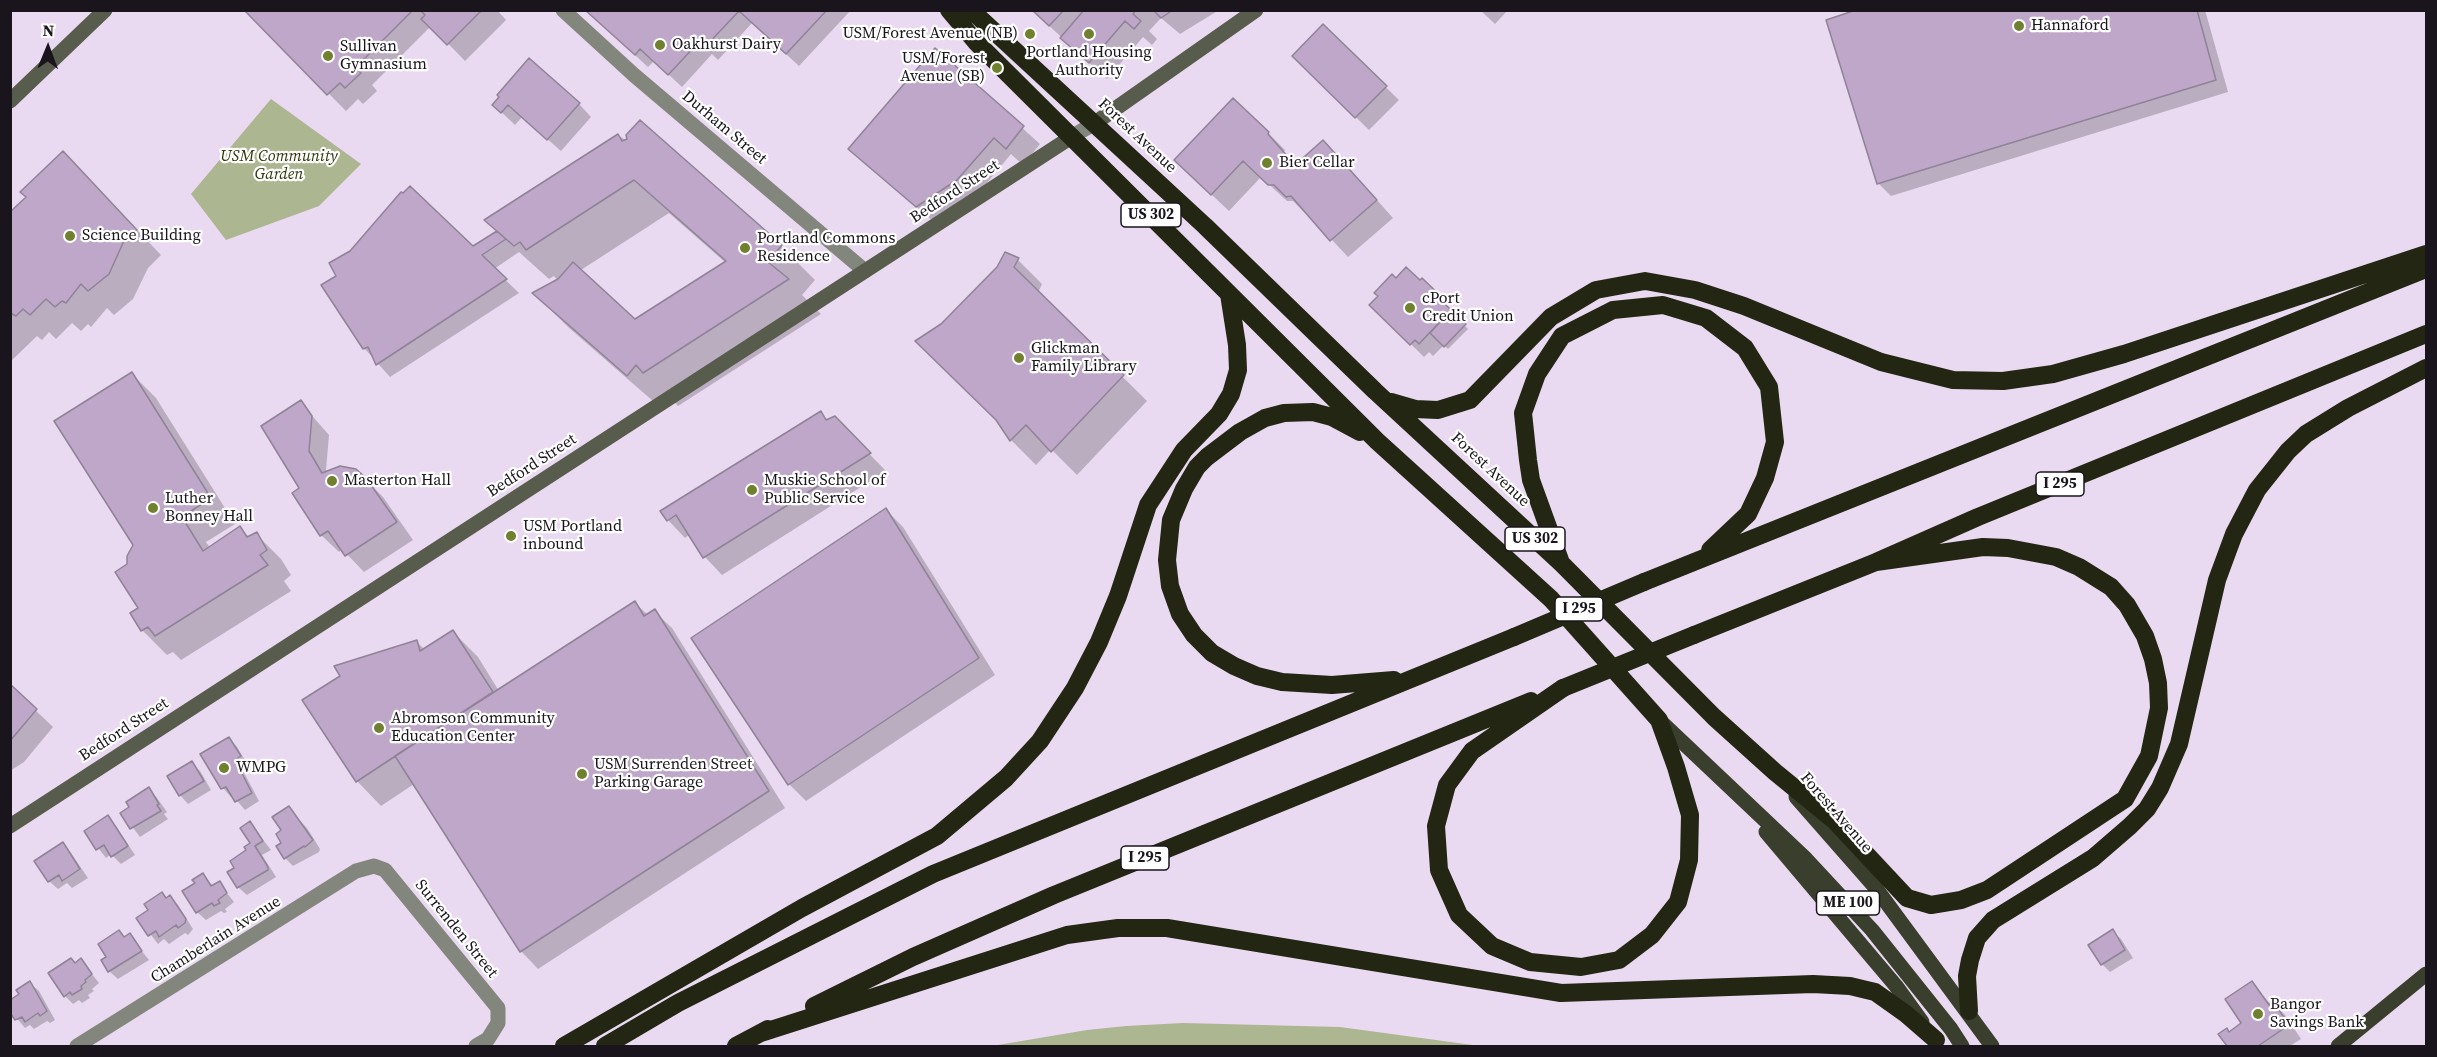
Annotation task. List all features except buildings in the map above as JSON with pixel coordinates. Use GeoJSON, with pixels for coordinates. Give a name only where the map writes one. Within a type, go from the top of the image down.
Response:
{"type":"FeatureCollection","features":[{"type":"Feature","properties":{"kind":"highway","name":"US 302"},"geometry":{"type":"LineString","coordinates":[[949,10],[976,42],[1377,441],[1551,599],[1659,720]]}},
{"type":"Feature","properties":{"kind":"highway","name":"Forest Avenue"},"geometry":{"type":"LineString","coordinates":[[971,10],[1095,123],[1562,564],[1714,717],[1774,772]]}},
{"type":"Feature","properties":{"kind":"highway"},"geometry":{"type":"LineString","coordinates":[[1387,401],[1415,409],[1437,410],[1470,400],[1551,317],[1596,290],[1645,281],[1695,290],[1744,306],[1890,365],[1953,380],[2003,381],[2054,374],[2124,354],[2427,254]]}},
{"type":"Feature","properties":{"kind":"highway","name":"I 295"},"geometry":{"type":"LineString","coordinates":[[604,1047],[678,1003],[933,874],[1644,582],[2427,269]]}},
{"type":"Feature","properties":{"kind":"highway"},"geometry":{"type":"LineString","coordinates":[[564,1047],[802,908],[937,836],[1006,778],[1040,741],[1075,688],[1099,642],[1118,596],[1148,505],[1184,450],[1219,414],[1231,394],[1238,370],[1229,294]]}},
{"type":"Feature","properties":{"kind":"highway"},"geometry":{"type":"LineString","coordinates":[[1562,564],[1530,480],[1523,413],[1537,374],[1562,336],[1612,310],[1663,305],[1706,318],[1745,348],[1769,387],[1774,442],[1765,478],[1748,514],[1727,536],[1696,562]]}},
{"type":"Feature","properties":{"kind":"highway","name":"I 295"},"geometry":{"type":"LineString","coordinates":[[736,1047],[913,957],[1054,895],[1876,562],[1978,517],[2427,334]]}},
{"type":"Feature","properties":{"kind":"highway"},"geometry":{"type":"LineString","coordinates":[[1968,1011],[1967,976],[1977,938],[1993,920],[2093,858],[2130,826],[2147,808],[2160,788],[2179,744],[2217,580],[2238,526],[2267,477],[2288,451],[2306,434],[2348,408],[2427,368]]}},
{"type":"Feature","properties":{"kind":"highway"},"geometry":{"type":"LineString","coordinates":[[1377,441],[1332,417],[1299,411],[1265,418],[1240,432],[1197,467],[1184,489],[1171,520],[1167,538],[1170,586],[1180,614],[1194,635],[1212,653],[1257,676],[1282,682],[1332,685],[1410,679]]}},
{"type":"Feature","properties":{"kind":"highway"},"geometry":{"type":"LineString","coordinates":[[1774,772],[1835,821],[1907,898],[1931,905],[1961,900],[1987,890],[2125,799],[2150,756],[2159,708],[2158,683],[2153,659],[2145,636],[2127,605],[2111,587],[2079,567],[2056,557],[2008,548],[1983,547],[1876,562]]}},
{"type":"Feature","properties":{"kind":"highway"},"geometry":{"type":"LineString","coordinates":[[1563,688],[1472,751],[1447,785],[1436,826],[1439,870],[1459,915],[1492,946],[1530,962],[1581,967],[1619,960],[1652,935],[1678,902],[1689,861],[1689,815],[1679,777],[1659,720]]}},
{"type":"Feature","properties":{"kind":"highway"},"geometry":{"type":"LineString","coordinates":[[758,1034],[1067,935],[1118,928],[1167,928],[1561,993],[1813,984],[1850,986],[1875,992],[1906,1014],[1938,1043]]}},
{"type":"Feature","properties":{"kind":"main road","name":"ME 100"},"geometry":{"type":"LineString","coordinates":[[1659,720],[1806,859],[1872,930],[1951,1029],[1962,1047]]}},
{"type":"Feature","properties":{"kind":"main road","name":"Forest Avenue"},"geometry":{"type":"LineString","coordinates":[[1774,772],[1875,887],[1968,1011],[1992,1047]]}},
{"type":"Feature","properties":{"kind":"main road"},"geometry":{"type":"LineString","coordinates":[[1718,774],[1896,986],[1938,1043]]}},
{"type":"Feature","properties":{"kind":"main road"},"geometry":{"type":"LineString","coordinates":[[2338,1047],[2427,974]]}},
{"type":"Feature","properties":{"kind":"street"},"geometry":{"type":"LineString","coordinates":[[10,101],[105,10]]}},
{"type":"Feature","properties":{"kind":"street","name":"Durham Street"},"geometry":{"type":"LineString","coordinates":[[563,10],[634,75],[865,272]]}},
{"type":"Feature","properties":{"kind":"street"},"geometry":{"type":"LineString","coordinates":[[1073,136],[1256,10]]}},
{"type":"Feature","properties":{"kind":"street","name":"Bedford Street"},"geometry":{"type":"LineString","coordinates":[[10,825],[1073,136]]}},
{"type":"Feature","properties":{"kind":"street","name":"Surrenden Street"},"geometry":{"type":"LineString","coordinates":[[374,866],[385,870],[498,1008],[498,1023],[488,1039],[476,1047]]}},
{"type":"Feature","properties":{"kind":"street","name":"Chamberlain Avenue"},"geometry":{"type":"LineString","coordinates":[[77,1047],[356,872],[374,866]]}},
{"type":"Feature","properties":{"kind":"green space","name":"USM Community Garden"},"geometry":{"type":"Polygon","coordinates":[[[271,99],[361,164],[319,206],[226,240],[191,194],[271,99]]]}},
{"type":"Feature","properties":{"kind":"green space"},"geometry":{"type":"Polygon","coordinates":[[[1183,1023],[1340,1027],[1480,1046],[992,1046],[1087,1030],[1183,1023]]]}},
{"type":"Feature","properties":{"kind":"place","name":"Hannaford"},"geometry":{"type":"Point","coordinates":[2019,26]}},
{"type":"Feature","properties":{"kind":"place","name":"USM/Forest Avenue (NB)"},"geometry":{"type":"Point","coordinates":[1030,34]}},
{"type":"Feature","properties":{"kind":"place","name":"Portland Housing Authority"},"geometry":{"type":"Point","coordinates":[1089,34]}},
{"type":"Feature","properties":{"kind":"place","name":"Oakhurst Dairy"},"geometry":{"type":"Point","coordinates":[660,45]}},
{"type":"Feature","properties":{"kind":"place","name":"Sullivan Gymnasium"},"geometry":{"type":"Point","coordinates":[328,56]}},
{"type":"Feature","properties":{"kind":"place","name":"USM/Forest Avenue (SB)"},"geometry":{"type":"Point","coordinates":[997,68]}},
{"type":"Feature","properties":{"kind":"place","name":"Bier Cellar"},"geometry":{"type":"Point","coordinates":[1267,163]}},
{"type":"Feature","properties":{"kind":"place","name":"Science Building"},"geometry":{"type":"Point","coordinates":[70,236]}},
{"type":"Feature","properties":{"kind":"place","name":"Portland Commons Residence"},"geometry":{"type":"Point","coordinates":[745,248]}},
{"type":"Feature","properties":{"kind":"place","name":"cPort Credit Union"},"geometry":{"type":"Point","coordinates":[1410,308]}},
{"type":"Feature","properties":{"kind":"place","name":"Glickman Family Library"},"geometry":{"type":"Point","coordinates":[1019,358]}},
{"type":"Feature","properties":{"kind":"place","name":"Masterton Hall"},"geometry":{"type":"Point","coordinates":[332,481]}},
{"type":"Feature","properties":{"kind":"place","name":"Muskie School of Public Service"},"geometry":{"type":"Point","coordinates":[752,490]}},
{"type":"Feature","properties":{"kind":"place","name":"Luther Bonney Hall"},"geometry":{"type":"Point","coordinates":[153,508]}},
{"type":"Feature","properties":{"kind":"place","name":"USM Portland inbound"},"geometry":{"type":"Point","coordinates":[511,536]}},
{"type":"Feature","properties":{"kind":"place","name":"Abromson Community Education Center"},"geometry":{"type":"Point","coordinates":[379,728]}},
{"type":"Feature","properties":{"kind":"place","name":"WMPG"},"geometry":{"type":"Point","coordinates":[224,768]}},
{"type":"Feature","properties":{"kind":"place","name":"USM Surrenden Street Parking Garage"},"geometry":{"type":"Point","coordinates":[582,774]}},
{"type":"Feature","properties":{"kind":"place","name":"Bangor Savings Bank"},"geometry":{"type":"Point","coordinates":[2258,1014]}}]}
